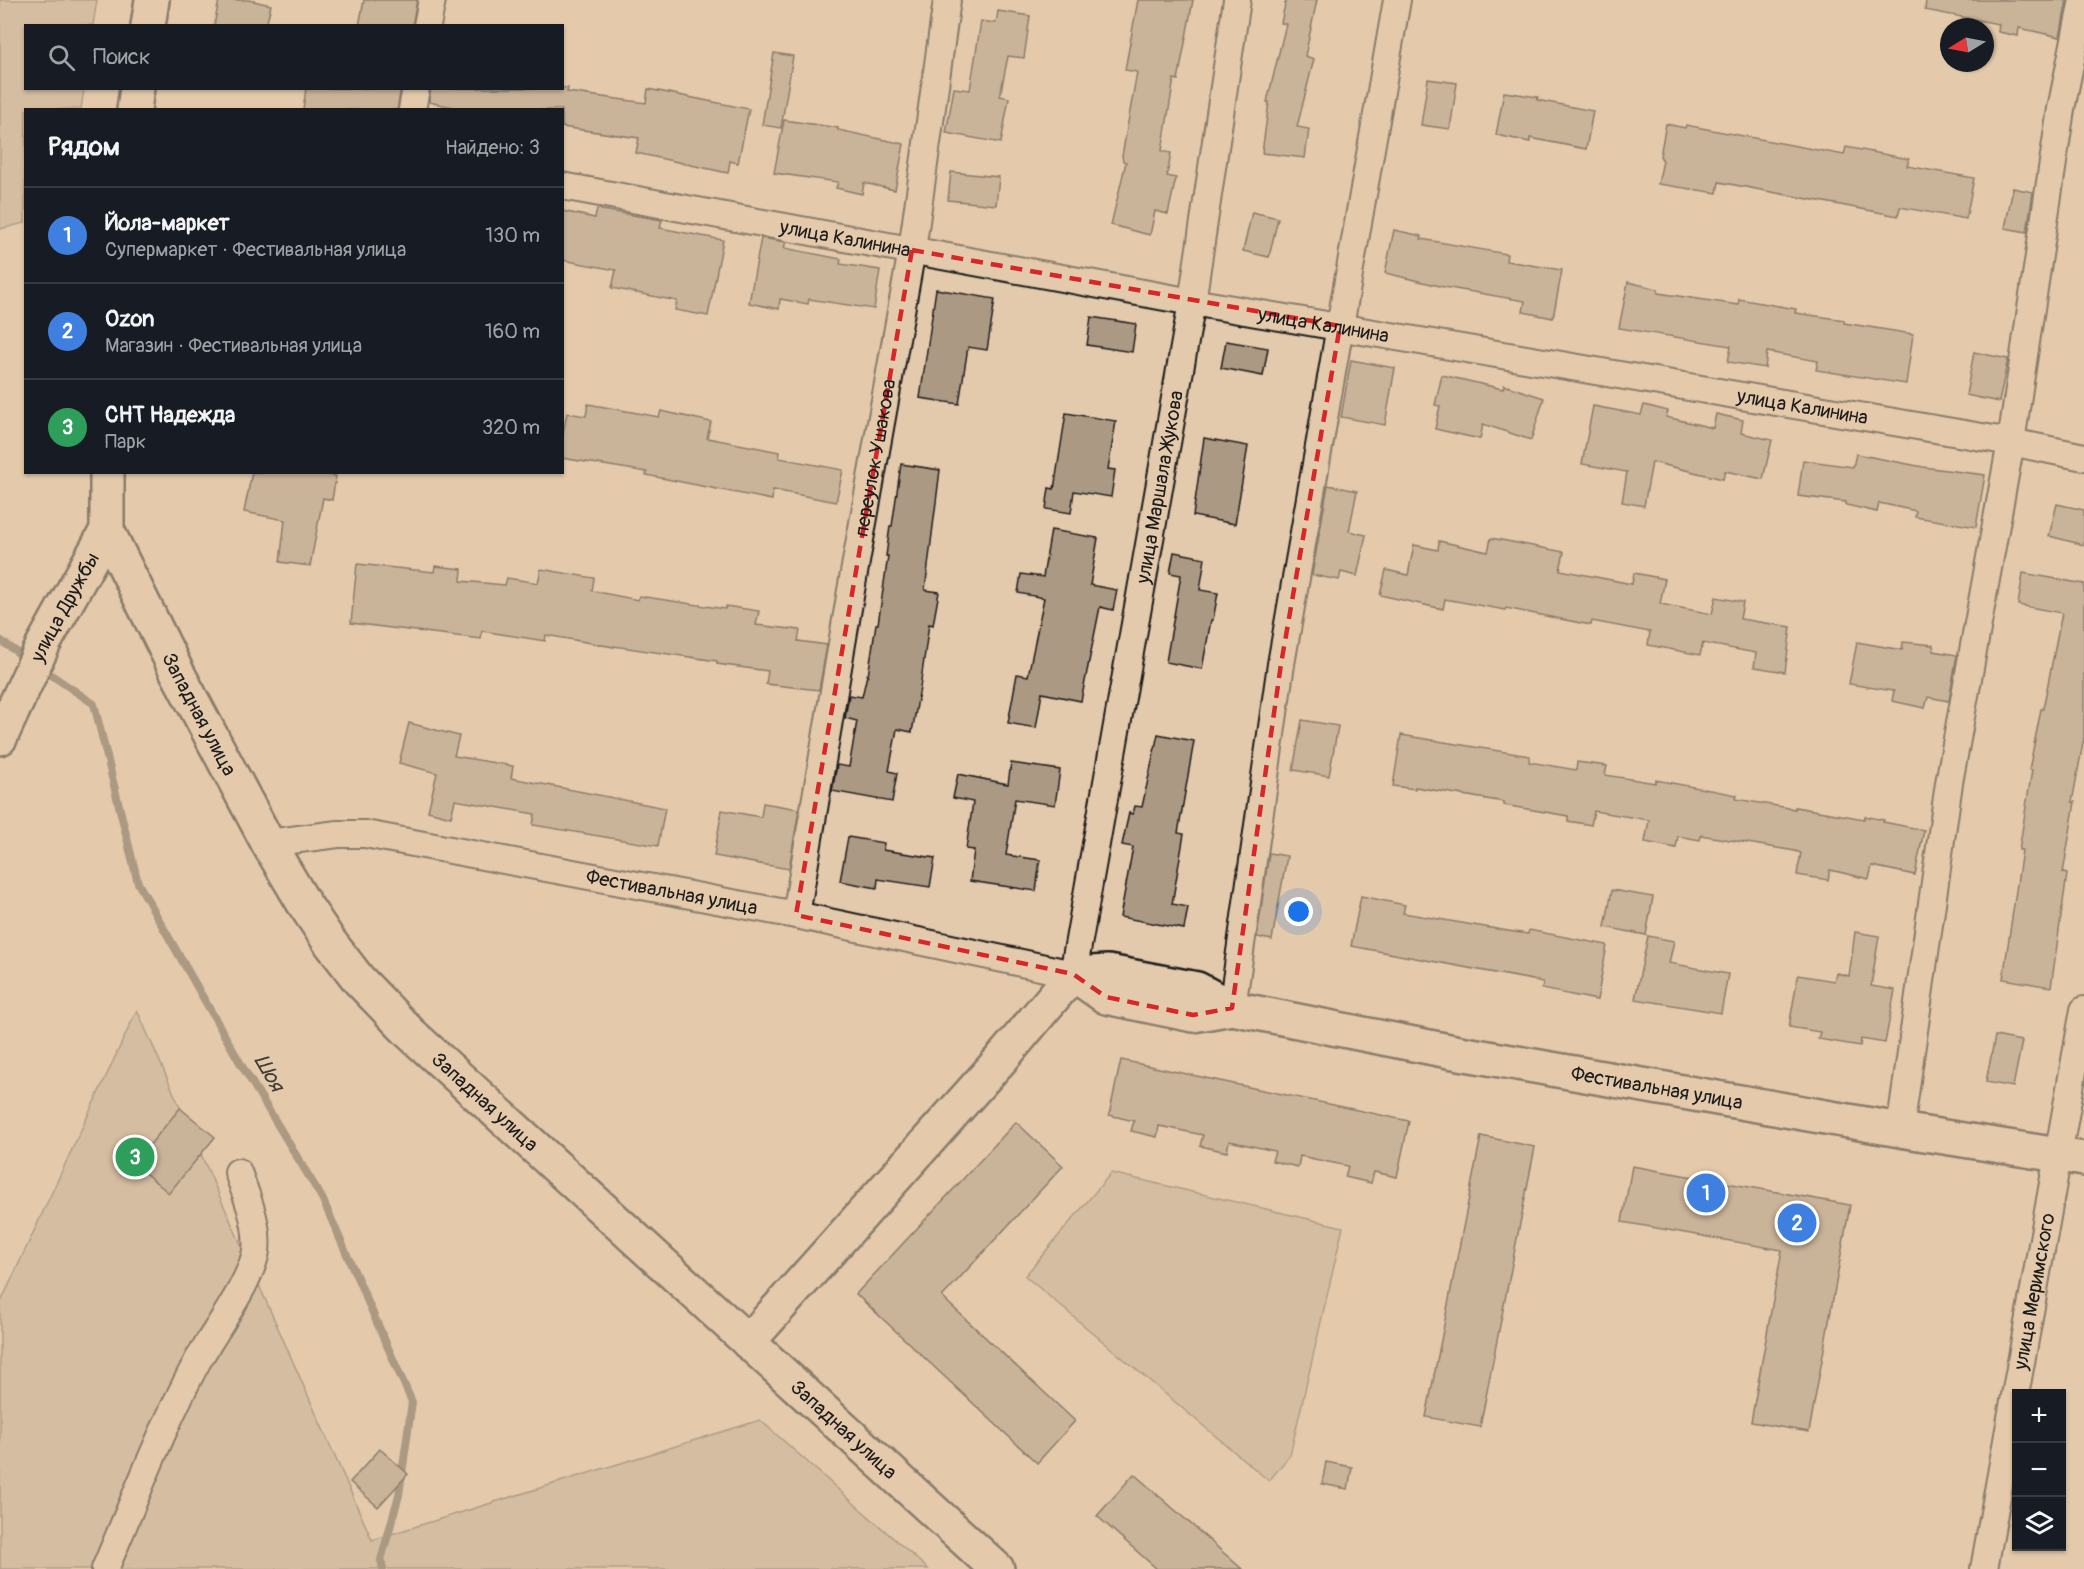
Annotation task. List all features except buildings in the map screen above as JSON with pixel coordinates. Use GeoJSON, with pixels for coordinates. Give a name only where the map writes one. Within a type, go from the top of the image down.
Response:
{"type":"FeatureCollection","features":[{"type":"Feature","properties":{"kind":"main road"},"geometry":{"type":"LineString","coordinates":[[148,24],[152,0]]}},
{"type":"Feature","properties":{"kind":"main road"},"geometry":{"type":"LineString","coordinates":[[134,108],[137,90]]}},
{"type":"Feature","properties":{"kind":"main road","name":"улица Дружбы"},"geometry":{"type":"LineString","coordinates":[[0,738],[44,643],[107,530],[107,474]]}},
{"type":"Feature","properties":{"kind":"main road","name":"Западная улица"},"geometry":{"type":"LineString","coordinates":[[107,530],[177,672],[267,843],[329,941],[359,980],[410,1033],[997,1569]]}},
{"type":"Feature","properties":{"kind":"main road"},"geometry":{"type":"LineString","coordinates":[[748,1342],[1003,1057],[1073,974]]}},
{"type":"Feature","properties":{"kind":"main road","name":"Фестивальная улица"},"geometry":{"type":"LineString","coordinates":[[1073,974],[1106,997],[1193,1015],[1232,1008],[1454,1052],[1900,1130],[2071,1157]]}},
{"type":"Feature","properties":{"kind":"street"},"geometry":{"type":"LineString","coordinates":[[427,24],[432,0]]}},
{"type":"Feature","properties":{"kind":"street","name":"переулок Ушакова"},"geometry":{"type":"LineString","coordinates":[[796,915],[912,250],[947,0]]}},
{"type":"Feature","properties":{"kind":"street","name":"улица Маршала Жукова"},"geometry":{"type":"LineString","coordinates":[[1073,974],[1191,302],[1237,0]]}},
{"type":"Feature","properties":{"kind":"street"},"geometry":{"type":"LineString","coordinates":[[1232,1008],[1281,664],[1397,0]]}},
{"type":"Feature","properties":{"kind":"street"},"geometry":{"type":"LineString","coordinates":[[1900,1130],[1949,783],[2011,442],[2061,109],[2083,0]]}},
{"type":"Feature","properties":{"kind":"street"},"geometry":{"type":"LineString","coordinates":[[412,108],[416,90]]}},
{"type":"Feature","properties":{"kind":"street","name":"улица Калинина"},"geometry":{"type":"LineString","coordinates":[[564,186],[1191,302],[2011,442],[2084,457]]}},
{"type":"Feature","properties":{"kind":"street","name":"Фестивальная улица"},"geometry":{"type":"LineString","coordinates":[[267,843],[338,834],[365,834],[796,915],[1073,974]]}},
{"type":"Feature","properties":{"kind":"street","name":"улица Меримского"},"geometry":{"type":"LineString","coordinates":[[1984,1569],[2071,1157],[2084,1010]]}},
{"type":"Feature","properties":{"kind":"street"},"geometry":{"type":"LineString","coordinates":[[105,1569],[172,1411],[198,1360],[243,1283],[255,1254],[257,1231],[238,1172]]}},
{"type":"Feature","properties":{"kind":"highlighted area"},"geometry":{"type":"Polygon","coordinates":[[[912,250],[1340,326],[1281,664],[1232,1008],[1193,1015],[1106,997],[1073,974],[796,915],[912,250]]]}},
{"type":"Feature","properties":{"kind":"shaded area"},"geometry":{"type":"Polygon","coordinates":[[[0,0],[97,0],[93,24],[24,24],[24,90],[84,90],[81,108],[24,108],[24,223],[0,229],[0,0]]]}},
{"type":"Feature","properties":{"kind":"shaded area"},"geometry":{"type":"Polygon","coordinates":[[[137,1010],[372,1540],[760,1420],[928,1569],[0,1569],[0,1304],[137,1010]]]}},
{"type":"Feature","properties":{"kind":"shaded area"},"geometry":{"type":"Polygon","coordinates":[[[1111,1173],[1343,1227],[1290,1455],[1269,1481],[1025,1276],[1111,1173]]]}},
{"type":"Feature","properties":{"kind":"waterway","name":"Шоя"},"geometry":{"type":"LineString","coordinates":[[0,640],[28,660]]}},
{"type":"Feature","properties":{"kind":"waterway","name":"Шоя"},"geometry":{"type":"LineString","coordinates":[[41,668],[94,704],[138,883],[242,1066],[322,1198],[412,1402],[399,1495],[381,1560],[383,1569]]}},
{"type":"Feature","properties":{"kind":"place","name":"СНТ Надежда"},"geometry":{"type":"Point","coordinates":[135,1157]}},
{"type":"Feature","properties":{"kind":"place","name":"Йола-маркет"},"geometry":{"type":"Point","coordinates":[1706,1193]}},
{"type":"Feature","properties":{"kind":"place","name":"Ozon"},"geometry":{"type":"Point","coordinates":[1797,1223]}}]}
